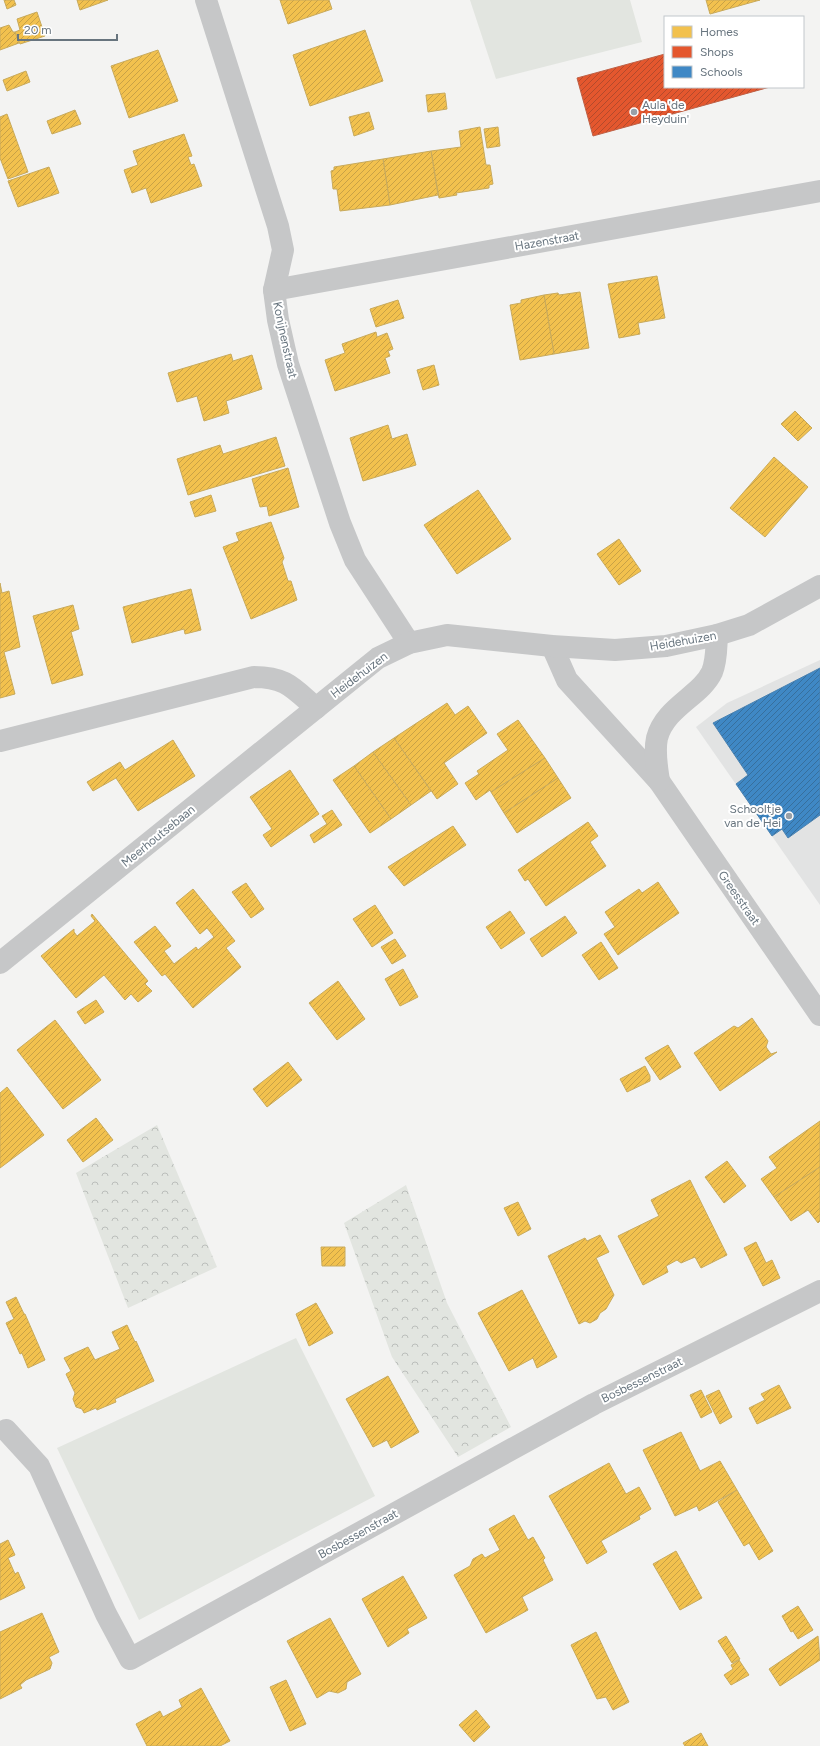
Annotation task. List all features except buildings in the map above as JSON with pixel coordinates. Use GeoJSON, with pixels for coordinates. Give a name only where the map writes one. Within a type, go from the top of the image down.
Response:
{"type":"FeatureCollection","features":[{"type":"Feature","properties":{"kind":"street","name":"Konijnenstraat"},"geometry":{"type":"LineString","coordinates":[[206,0],[278,226],[283,250],[274,290],[278,320],[288,364],[340,523],[355,560],[409,643]]}},
{"type":"Feature","properties":{"kind":"street","name":"Hazenstraat"},"geometry":{"type":"LineString","coordinates":[[274,290],[820,191]]}},
{"type":"Feature","properties":{"kind":"street","name":"Heidehuizen"},"geometry":{"type":"LineString","coordinates":[[316,708],[378,658],[409,643],[447,635],[552,646],[615,650],[666,646],[717,635],[749,625],[820,586]]}},
{"type":"Feature","properties":{"kind":"street","name":"Greesstraat"},"geometry":{"type":"LineString","coordinates":[[659,781],[655,752],[660,730],[668,718],[711,673],[716,660],[717,635]]}},
{"type":"Feature","properties":{"kind":"street","name":"Greesstraat"},"geometry":{"type":"LineString","coordinates":[[552,646],[567,680],[659,781],[820,1015]]}},
{"type":"Feature","properties":{"kind":"street"},"geometry":{"type":"LineString","coordinates":[[0,741],[254,677],[271,677],[288,684],[316,708]]}},
{"type":"Feature","properties":{"kind":"street","name":"Meerhoutsebaan"},"geometry":{"type":"LineString","coordinates":[[0,963],[316,708]]}},
{"type":"Feature","properties":{"kind":"street","name":"Bosbessenstraat"},"geometry":{"type":"LineString","coordinates":[[6,1430],[39,1466],[106,1614],[130,1659],[594,1404],[820,1291]]}},
{"type":"Feature","properties":{"kind":"shaded area","name":"Schooltje van de Hei"},"geometry":{"type":"Polygon","coordinates":[[[820,660],[820,905],[696,727],[727,703],[820,660]]]}},
{"type":"Feature","properties":{"kind":"green space"},"geometry":{"type":"Polygon","coordinates":[[[470,0],[630,0],[642,42],[496,79],[470,0]]]}},
{"type":"Feature","properties":{"kind":"green space"},"geometry":{"type":"Polygon","coordinates":[[[157,1125],[217,1267],[128,1308],[76,1173],[157,1125]]]}},
{"type":"Feature","properties":{"kind":"green space"},"geometry":{"type":"Polygon","coordinates":[[[406,1185],[447,1303],[511,1427],[458,1457],[392,1357],[344,1223],[406,1185]]]}},
{"type":"Feature","properties":{"kind":"green space"},"geometry":{"type":"Polygon","coordinates":[[[296,1338],[375,1496],[139,1620],[57,1448],[296,1338]]]}},
{"type":"Feature","properties":{"kind":"place","name":"Aula 'de Heyduin'"},"geometry":{"type":"Point","coordinates":[634,112]}},
{"type":"Feature","properties":{"kind":"place","name":"Schooltje van de Hei"},"geometry":{"type":"Point","coordinates":[789,816]}}]}
